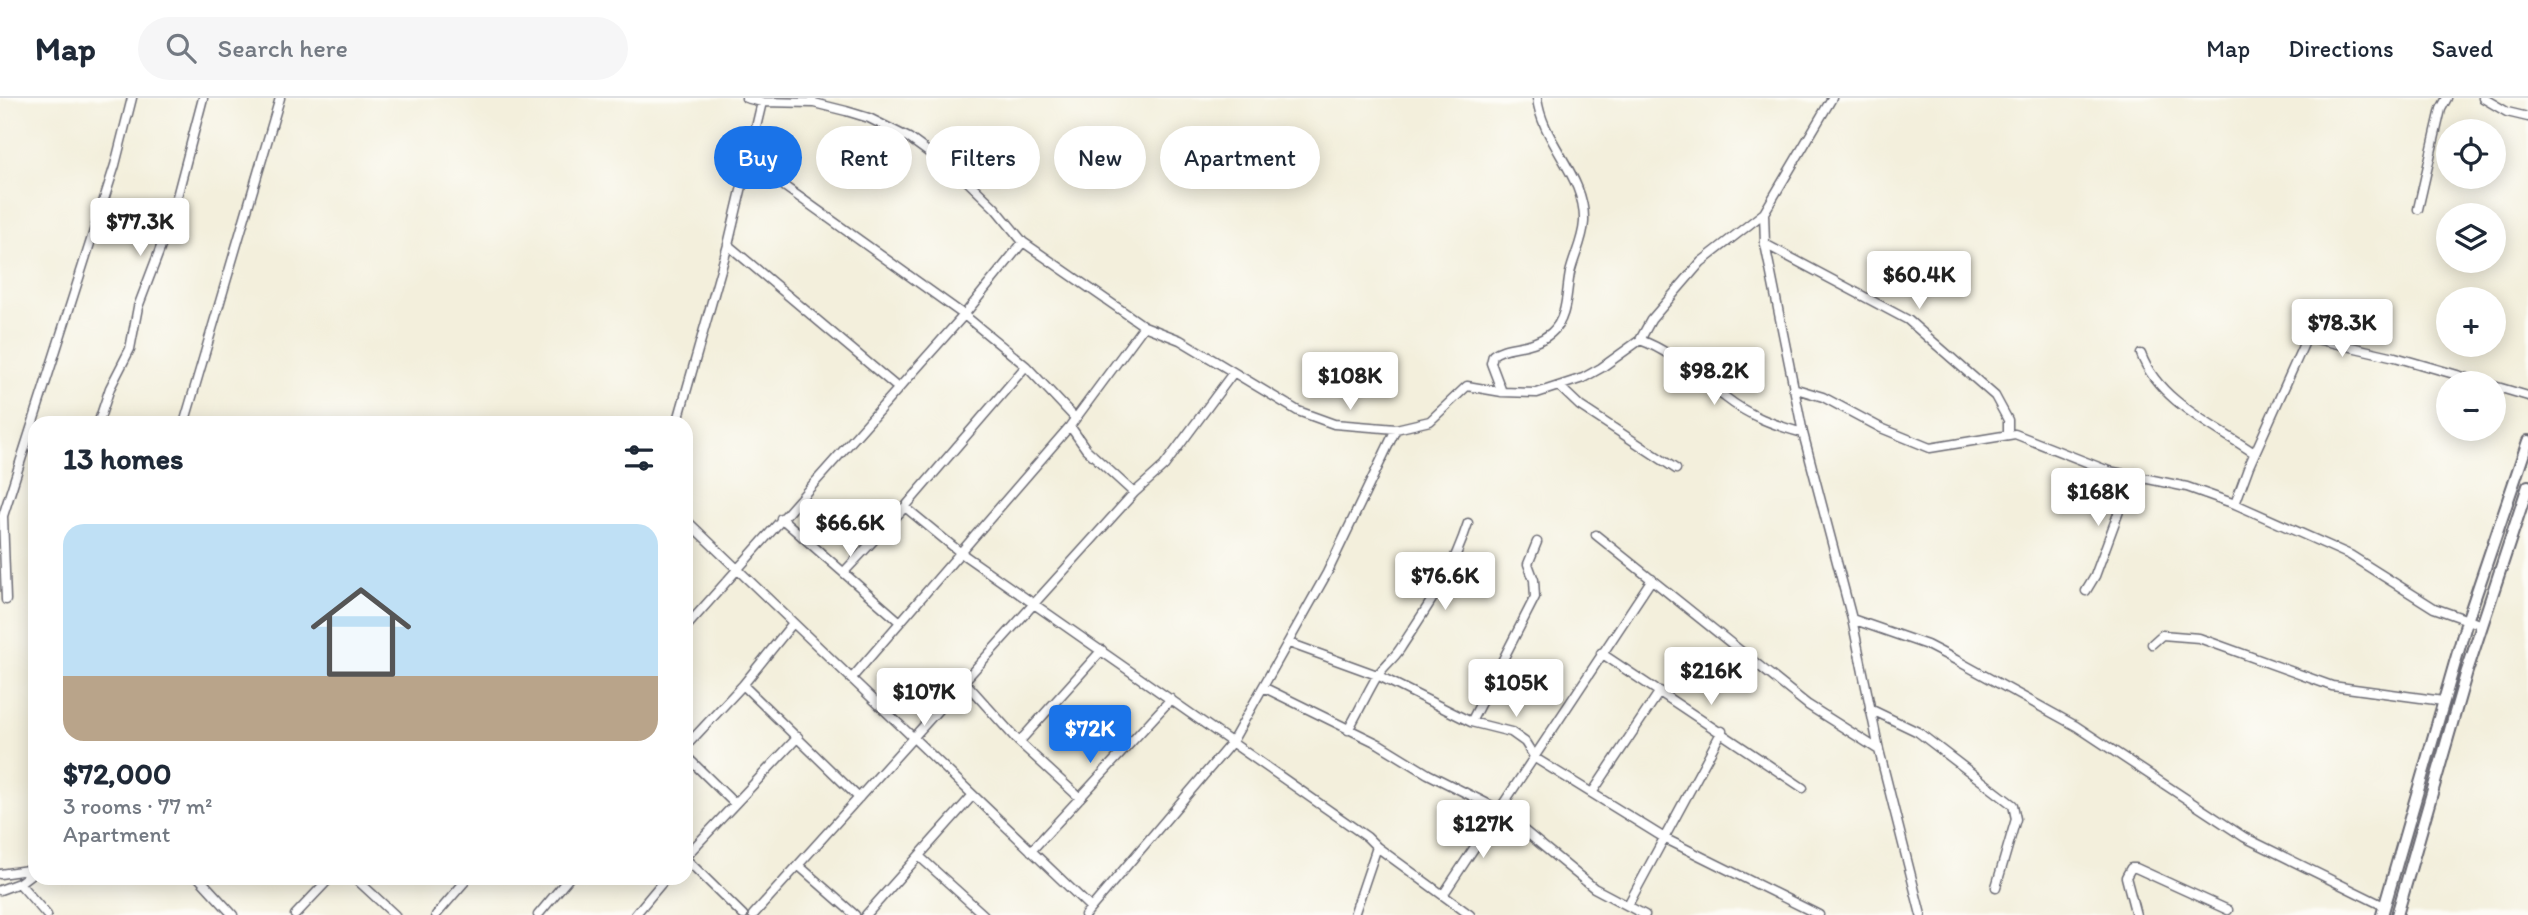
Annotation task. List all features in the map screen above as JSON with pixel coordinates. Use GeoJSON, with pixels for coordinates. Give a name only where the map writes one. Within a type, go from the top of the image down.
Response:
{"type":"FeatureCollection","features":[{"type":"Feature","properties":{"kind":"main road"},"geometry":{"type":"LineString","coordinates":[[2383,911],[2467,621],[2528,441]]}},
{"type":"Feature","properties":{"kind":"main road"},"geometry":{"type":"LineString","coordinates":[[2397,915],[2482,625],[2528,486]]}},
{"type":"Feature","properties":{"kind":"street"},"geometry":{"type":"LineString","coordinates":[[35,416],[115,165],[132,98]]}},
{"type":"Feature","properties":{"kind":"street"},"geometry":{"type":"LineString","coordinates":[[101,416],[110,388],[130,349],[138,307],[170,223],[203,98]]}},
{"type":"Feature","properties":{"kind":"street"},"geometry":{"type":"LineString","coordinates":[[186,416],[280,98]]}},
{"type":"Feature","properties":{"kind":"street"},"geometry":{"type":"LineString","coordinates":[[746,98],[762,102],[814,103],[889,127],[945,162],[995,208],[1023,242],[1144,326],[1180,340],[1270,397],[1334,424],[1396,429],[1430,421],[1467,386],[1503,392],[1537,393],[1583,378],[1640,340],[1651,320],[1701,262],[1765,213],[1832,98]]}},
{"type":"Feature","properties":{"kind":"street"},"geometry":{"type":"LineString","coordinates":[[1503,392],[1491,363],[1493,355],[1504,350],[1522,348],[1555,330],[1568,298],[1570,274],[1584,221],[1580,194],[1549,137],[1537,98]]}},
{"type":"Feature","properties":{"kind":"street"},"geometry":{"type":"LineString","coordinates":[[2418,209],[2441,109],[2447,98]]}},
{"type":"Feature","properties":{"kind":"street"},"geometry":{"type":"LineString","coordinates":[[2483,98],[2507,112],[2528,117]]}},
{"type":"Feature","properties":{"kind":"street"},"geometry":{"type":"LineString","coordinates":[[757,126],[762,102]]}},
{"type":"Feature","properties":{"kind":"street"},"geometry":{"type":"LineString","coordinates":[[679,416],[742,189]]}},
{"type":"Feature","properties":{"kind":"street"},"geometry":{"type":"LineString","coordinates":[[788,189],[964,315],[1026,366],[1073,422],[1086,449],[1134,493]]}},
{"type":"Feature","properties":{"kind":"street"},"geometry":{"type":"LineString","coordinates":[[1765,213],[1765,244],[1793,388],[1852,619],[1879,750],[1921,915]]}},
{"type":"Feature","properties":{"kind":"street"},"geometry":{"type":"LineString","coordinates":[[693,619],[964,315],[1023,242]]}},
{"type":"Feature","properties":{"kind":"street"},"geometry":{"type":"LineString","coordinates":[[1765,244],[1908,320],[1995,396],[2008,420],[2008,433]]}},
{"type":"Feature","properties":{"kind":"street"},"geometry":{"type":"LineString","coordinates":[[728,245],[898,388]]}},
{"type":"Feature","properties":{"kind":"street"},"geometry":{"type":"LineString","coordinates":[[851,679],[1073,422],[1144,326]]}},
{"type":"Feature","properties":{"kind":"street"},"geometry":{"type":"LineString","coordinates":[[2235,504],[2307,337],[2443,371]]}},
{"type":"Feature","properties":{"kind":"street"},"geometry":{"type":"LineString","coordinates":[[1640,340],[1669,353],[1750,414],[1770,424],[1803,433]]}},
{"type":"Feature","properties":{"kind":"street"},"geometry":{"type":"LineString","coordinates":[[2141,355],[2147,372],[2164,391],[2255,453]]}},
{"type":"Feature","properties":{"kind":"street"},"geometry":{"type":"LineString","coordinates":[[844,572],[905,508],[1026,366]]}},
{"type":"Feature","properties":{"kind":"street"},"geometry":{"type":"LineString","coordinates":[[753,915],[1134,493],[1164,466],[1233,373]]}},
{"type":"Feature","properties":{"kind":"street"},"geometry":{"type":"LineString","coordinates":[[1559,386],[1580,406],[1676,468]]}},
{"type":"Feature","properties":{"kind":"street"},"geometry":{"type":"LineString","coordinates":[[1793,388],[1823,397],[1881,428],[1930,448],[1952,446],[2008,433],[2051,446],[2109,471],[2188,487],[2235,504],[2350,555],[2434,608],[2482,625]]}},
{"type":"Feature","properties":{"kind":"street"},"geometry":{"type":"LineString","coordinates":[[2506,390],[2528,396]]}},
{"type":"Feature","properties":{"kind":"street"},"geometry":{"type":"LineString","coordinates":[[693,527],[974,795],[1088,911],[1232,742],[1265,688],[1327,573],[1396,429]]}},
{"type":"Feature","properties":{"kind":"street"},"geometry":{"type":"LineString","coordinates":[[6,600],[3,516],[28,438]]}},
{"type":"Feature","properties":{"kind":"street"},"geometry":{"type":"LineString","coordinates":[[2086,591],[2095,576],[2132,476]]}},
{"type":"Feature","properties":{"kind":"street"},"geometry":{"type":"LineString","coordinates":[[905,508],[961,553],[1367,837],[1470,915]]}},
{"type":"Feature","properties":{"kind":"street"},"geometry":{"type":"LineString","coordinates":[[781,518],[900,622]]}},
{"type":"Feature","properties":{"kind":"street"},"geometry":{"type":"LineString","coordinates":[[1348,730],[1377,675],[1400,651],[1407,635],[1433,603],[1456,559],[1468,523]]}},
{"type":"Feature","properties":{"kind":"street"},"geometry":{"type":"LineString","coordinates":[[1596,535],[1808,705],[1879,750]]}},
{"type":"Feature","properties":{"kind":"street"},"geometry":{"type":"LineString","coordinates":[[1471,722],[1535,597],[1534,580],[1528,564],[1537,542]]}},
{"type":"Feature","properties":{"kind":"street"},"geometry":{"type":"LineString","coordinates":[[1443,895],[1652,579]]}},
{"type":"Feature","properties":{"kind":"street"},"geometry":{"type":"LineString","coordinates":[[1852,619],[1927,645],[1956,660],[2076,726],[2244,837],[2383,911]]}},
{"type":"Feature","properties":{"kind":"street"},"geometry":{"type":"LineString","coordinates":[[693,739],[743,685],[793,623]]}},
{"type":"Feature","properties":{"kind":"street"},"geometry":{"type":"LineString","coordinates":[[2152,644],[2162,635],[2199,638],[2332,685],[2443,701]]}},
{"type":"Feature","properties":{"kind":"street"},"geometry":{"type":"LineString","coordinates":[[1289,643],[1377,675],[1471,722],[1511,732],[1525,742],[1535,758],[1666,839],[1819,915]]}},
{"type":"Feature","properties":{"kind":"street"},"geometry":{"type":"LineString","coordinates":[[1019,742],[1102,650]]}},
{"type":"Feature","properties":{"kind":"street"},"geometry":{"type":"LineString","coordinates":[[1601,653],[1802,788]]}},
{"type":"Feature","properties":{"kind":"street"},"geometry":{"type":"LineString","coordinates":[[964,681],[1019,742],[1080,798]]}},
{"type":"Feature","properties":{"kind":"street"},"geometry":{"type":"LineString","coordinates":[[743,685],[859,798]]}},
{"type":"Feature","properties":{"kind":"street"},"geometry":{"type":"LineString","coordinates":[[1265,688],[1498,809],[1594,888],[1645,915]]}},
{"type":"Feature","properties":{"kind":"street"},"geometry":{"type":"LineString","coordinates":[[1592,793],[1660,691]]}},
{"type":"Feature","properties":{"kind":"street"},"geometry":{"type":"LineString","coordinates":[[1031,851],[1171,699]]}},
{"type":"Feature","properties":{"kind":"street"},"geometry":{"type":"LineString","coordinates":[[1870,709],[1918,732],[2013,805],[2016,819],[1996,887]]}},
{"type":"Feature","properties":{"kind":"street"},"geometry":{"type":"LineString","coordinates":[[1628,905],[1722,732]]}},
{"type":"Feature","properties":{"kind":"street"},"geometry":{"type":"LineString","coordinates":[[693,850],[798,737]]}},
{"type":"Feature","properties":{"kind":"street"},"geometry":{"type":"LineString","coordinates":[[693,763],[735,804]]}},
{"type":"Feature","properties":{"kind":"street"},"geometry":{"type":"LineString","coordinates":[[866,915],[974,795]]}},
{"type":"Feature","properties":{"kind":"street"},"geometry":{"type":"LineString","coordinates":[[1354,915],[1377,847]]}},
{"type":"Feature","properties":{"kind":"street"},"geometry":{"type":"LineString","coordinates":[[920,857],[978,913]]}},
{"type":"Feature","properties":{"kind":"street"},"geometry":{"type":"LineString","coordinates":[[693,865],[743,915]]}},
{"type":"Feature","properties":{"kind":"street"},"geometry":{"type":"LineString","coordinates":[[798,865],[855,915]]}},
{"type":"Feature","properties":{"kind":"street"},"geometry":{"type":"LineString","coordinates":[[2136,915],[2126,877],[2131,868],[2136,867],[2228,910]]}},
{"type":"Feature","properties":{"kind":"street"},"geometry":{"type":"LineString","coordinates":[[0,874],[28,871]]}},
{"type":"Feature","properties":{"kind":"street"},"geometry":{"type":"LineString","coordinates":[[1,887],[19,883],[28,876]]}},
{"type":"Feature","properties":{"kind":"street"},"geometry":{"type":"LineString","coordinates":[[19,883],[47,915]]}},
{"type":"Feature","properties":{"kind":"street"},"geometry":{"type":"LineString","coordinates":[[205,885],[233,915]]}},
{"type":"Feature","properties":{"kind":"street"},"geometry":{"type":"LineString","coordinates":[[295,915],[323,885]]}},
{"type":"Feature","properties":{"kind":"street"},"geometry":{"type":"LineString","coordinates":[[363,885],[395,915]]}},
{"type":"Feature","properties":{"kind":"street"},"geometry":{"type":"LineString","coordinates":[[436,915],[462,885]]}},
{"type":"Feature","properties":{"kind":"street"},"geometry":{"type":"LineString","coordinates":[[538,915],[563,885]]}},
{"type":"Feature","properties":{"kind":"street"},"geometry":{"type":"LineString","coordinates":[[635,915],[660,885]]}}]}
